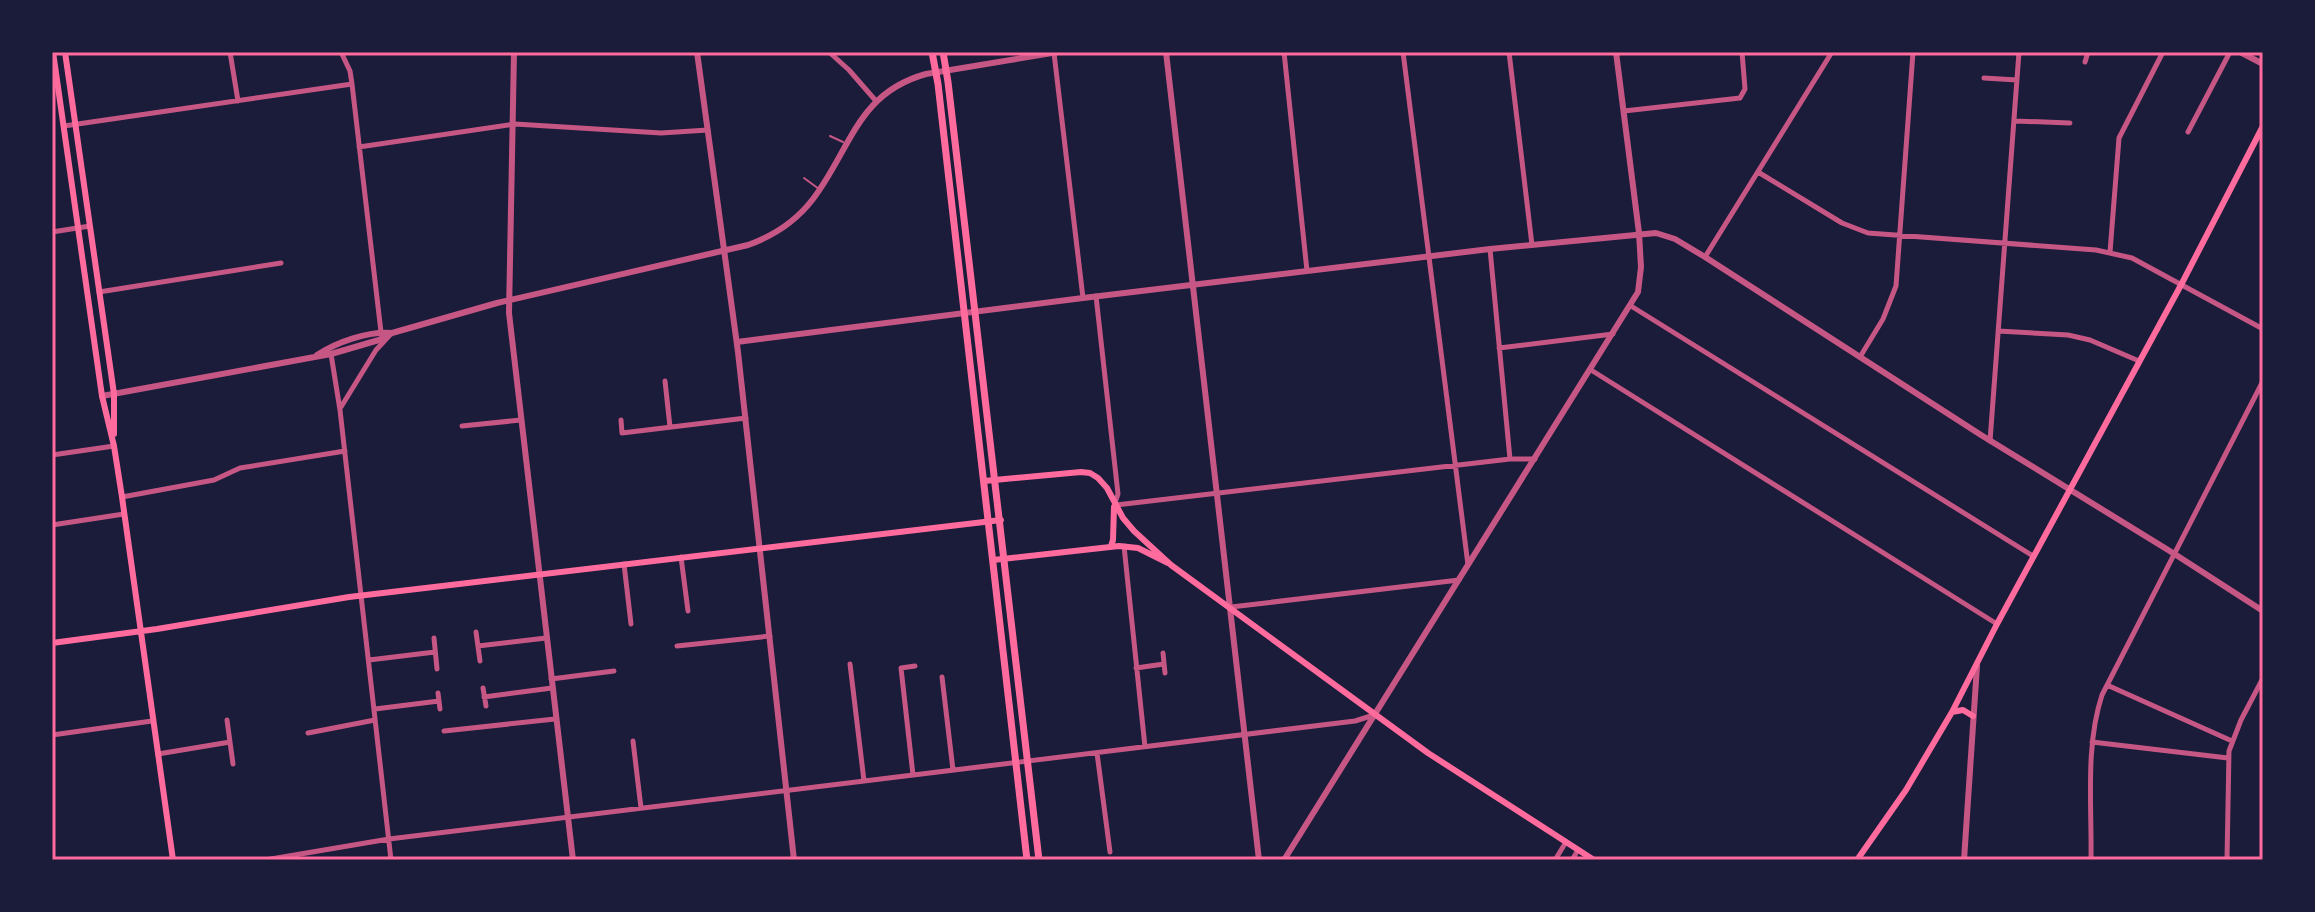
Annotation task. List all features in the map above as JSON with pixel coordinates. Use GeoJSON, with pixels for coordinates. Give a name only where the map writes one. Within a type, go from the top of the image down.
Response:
{"type":"FeatureCollection","features":[{"type":"Feature","properties":{"kind":"main road"},"geometry":{"type":"LineString","coordinates":[[65,52],[114,394],[114,446]]}},
{"type":"Feature","properties":{"kind":"main road"},"geometry":{"type":"LineString","coordinates":[[932,52],[1027,860]]}},
{"type":"Feature","properties":{"kind":"main road"},"geometry":{"type":"LineString","coordinates":[[943,52],[1039,860]]}},
{"type":"Feature","properties":{"kind":"main road"},"geometry":{"type":"LineString","coordinates":[[53,54],[102,396],[122,497],[173,860]]}},
{"type":"Feature","properties":{"kind":"main road"},"geometry":{"type":"LineString","coordinates":[[1857,860],[1906,790],[1952,712],[2263,126]]}},
{"type":"Feature","properties":{"kind":"main road"},"geometry":{"type":"LineString","coordinates":[[984,481],[1090,473],[1104,484],[1114,506],[1134,531],[1171,565],[1428,753],[1594,860]]}},
{"type":"Feature","properties":{"kind":"main road"},"geometry":{"type":"LineString","coordinates":[[1111,546],[1114,506]]}},
{"type":"Feature","properties":{"kind":"main road"},"geometry":{"type":"LineString","coordinates":[[52,643],[361,595],[1001,520]]}},
{"type":"Feature","properties":{"kind":"main road"},"geometry":{"type":"LineString","coordinates":[[993,560],[1124,546],[1142,550],[1171,565]]}},
{"type":"Feature","properties":{"kind":"main road"},"geometry":{"type":"LineString","coordinates":[[1952,712],[1963,710],[1973,716]]}},
{"type":"Feature","properties":{"kind":"street"},"geometry":{"type":"LineString","coordinates":[[53,54],[65,52]]}},
{"type":"Feature","properties":{"kind":"street"},"geometry":{"type":"LineString","coordinates":[[230,52],[238,101]]}},
{"type":"Feature","properties":{"kind":"street"},"geometry":{"type":"LineString","coordinates":[[341,52],[352,84],[381,332]]}},
{"type":"Feature","properties":{"kind":"street"},"geometry":{"type":"LineString","coordinates":[[514,52],[509,300],[538,575],[573,860]]}},
{"type":"Feature","properties":{"kind":"street"},"geometry":{"type":"LineString","coordinates":[[697,52],[737,342],[794,860]]}},
{"type":"Feature","properties":{"kind":"street"},"geometry":{"type":"LineString","coordinates":[[829,52],[876,101]]}},
{"type":"Feature","properties":{"kind":"street"},"geometry":{"type":"LineString","coordinates":[[102,396],[331,354],[509,300],[748,245],[777,232],[812,200],[876,101],[903,82],[946,70],[1056,52],[1083,298]]}},
{"type":"Feature","properties":{"kind":"street"},"geometry":{"type":"LineString","coordinates":[[1166,52],[1259,860]]}},
{"type":"Feature","properties":{"kind":"street"},"geometry":{"type":"LineString","coordinates":[[1284,52],[1307,271]]}},
{"type":"Feature","properties":{"kind":"street"},"geometry":{"type":"LineString","coordinates":[[1403,52],[1468,566]]}},
{"type":"Feature","properties":{"kind":"street"},"geometry":{"type":"LineString","coordinates":[[1509,52],[1532,245]]}},
{"type":"Feature","properties":{"kind":"street"},"geometry":{"type":"LineString","coordinates":[[1284,860],[1638,292],[1639,233],[1616,52]]}},
{"type":"Feature","properties":{"kind":"street"},"geometry":{"type":"LineString","coordinates":[[1624,111],[1740,98],[1745,89],[1742,52]]}},
{"type":"Feature","properties":{"kind":"street"},"geometry":{"type":"LineString","coordinates":[[1705,257],[1832,52]]}},
{"type":"Feature","properties":{"kind":"street"},"geometry":{"type":"LineString","coordinates":[[1860,357],[1894,297],[1913,52]]}},
{"type":"Feature","properties":{"kind":"street"},"geometry":{"type":"LineString","coordinates":[[1990,441],[2019,52]]}},
{"type":"Feature","properties":{"kind":"street"},"geometry":{"type":"LineString","coordinates":[[2085,62],[2088,52]]}},
{"type":"Feature","properties":{"kind":"street"},"geometry":{"type":"LineString","coordinates":[[2110,252],[2116,149],[2163,52]]}},
{"type":"Feature","properties":{"kind":"street"},"geometry":{"type":"LineString","coordinates":[[2188,132],[2230,52]]}},
{"type":"Feature","properties":{"kind":"street"},"geometry":{"type":"LineString","coordinates":[[2240,52],[2263,64]]}},
{"type":"Feature","properties":{"kind":"street"},"geometry":{"type":"LineString","coordinates":[[1984,78],[2017,80]]}},
{"type":"Feature","properties":{"kind":"street"},"geometry":{"type":"LineString","coordinates":[[64,126],[352,84]]}},
{"type":"Feature","properties":{"kind":"street"},"geometry":{"type":"LineString","coordinates":[[2015,121],[2070,123]]}},
{"type":"Feature","properties":{"kind":"street"},"geometry":{"type":"LineString","coordinates":[[359,147],[511,125],[661,133],[709,130]]}},
{"type":"Feature","properties":{"kind":"street"},"geometry":{"type":"LineString","coordinates":[[1758,172],[1850,227],[1868,233],[2110,252],[2132,258],[2263,329]]}},
{"type":"Feature","properties":{"kind":"street"},"geometry":{"type":"LineString","coordinates":[[52,232],[90,226]]}},
{"type":"Feature","properties":{"kind":"street"},"geometry":{"type":"LineString","coordinates":[[737,342],[1490,249],[1656,233],[1669,236],[1705,257],[1990,441],[2263,611]]}},
{"type":"Feature","properties":{"kind":"street"},"geometry":{"type":"LineString","coordinates":[[1490,249],[1510,459]]}},
{"type":"Feature","properties":{"kind":"street"},"geometry":{"type":"LineString","coordinates":[[99,292],[281,263]]}},
{"type":"Feature","properties":{"kind":"street"},"geometry":{"type":"LineString","coordinates":[[1096,296],[1118,494],[1114,506],[1510,459],[1535,459]]}},
{"type":"Feature","properties":{"kind":"street"},"geometry":{"type":"LineString","coordinates":[[1631,306],[2033,556]]}},
{"type":"Feature","properties":{"kind":"street"},"geometry":{"type":"LineString","coordinates":[[1998,331],[2068,335],[2090,340],[2139,361]]}},
{"type":"Feature","properties":{"kind":"street"},"geometry":{"type":"LineString","coordinates":[[314,357],[334,346],[381,332],[392,333]]}},
{"type":"Feature","properties":{"kind":"street"},"geometry":{"type":"LineString","coordinates":[[340,410],[376,350],[392,333]]}},
{"type":"Feature","properties":{"kind":"street"},"geometry":{"type":"LineString","coordinates":[[1499,348],[1613,334]]}},
{"type":"Feature","properties":{"kind":"street"},"geometry":{"type":"LineString","coordinates":[[334,346],[331,354],[345,451],[391,860]]}},
{"type":"Feature","properties":{"kind":"street"},"geometry":{"type":"LineString","coordinates":[[1591,370],[1997,624]]}},
{"type":"Feature","properties":{"kind":"street"},"geometry":{"type":"LineString","coordinates":[[665,381],[670,427]]}},
{"type":"Feature","properties":{"kind":"street"},"geometry":{"type":"LineString","coordinates":[[2091,860],[2092,742],[2096,714],[2107,685],[2173,553],[2263,381]]}},
{"type":"Feature","properties":{"kind":"street"},"geometry":{"type":"LineString","coordinates":[[621,420],[622,433],[746,418]]}},
{"type":"Feature","properties":{"kind":"street"},"geometry":{"type":"LineString","coordinates":[[462,426],[521,420]]}},
{"type":"Feature","properties":{"kind":"street"},"geometry":{"type":"LineString","coordinates":[[52,455],[114,446]]}},
{"type":"Feature","properties":{"kind":"street"},"geometry":{"type":"LineString","coordinates":[[122,497],[214,480],[240,468],[345,451]]}},
{"type":"Feature","properties":{"kind":"street"},"geometry":{"type":"LineString","coordinates":[[52,525],[124,514]]}},
{"type":"Feature","properties":{"kind":"street"},"geometry":{"type":"LineString","coordinates":[[1124,546],[1145,747]]}},
{"type":"Feature","properties":{"kind":"street"},"geometry":{"type":"LineString","coordinates":[[681,557],[688,611]]}},
{"type":"Feature","properties":{"kind":"street"},"geometry":{"type":"LineString","coordinates":[[624,564],[631,624]]}},
{"type":"Feature","properties":{"kind":"street"},"geometry":{"type":"LineString","coordinates":[[1231,607],[1459,580]]}},
{"type":"Feature","properties":{"kind":"street"},"geometry":{"type":"LineString","coordinates":[[476,632],[480,661]]}},
{"type":"Feature","properties":{"kind":"street"},"geometry":{"type":"LineString","coordinates":[[677,646],[770,636]]}},
{"type":"Feature","properties":{"kind":"street"},"geometry":{"type":"LineString","coordinates":[[434,638],[437,669]]}},
{"type":"Feature","properties":{"kind":"street"},"geometry":{"type":"LineString","coordinates":[[478,646],[546,638]]}},
{"type":"Feature","properties":{"kind":"street"},"geometry":{"type":"LineString","coordinates":[[369,660],[435,652]]}},
{"type":"Feature","properties":{"kind":"street"},"geometry":{"type":"LineString","coordinates":[[1163,653],[1165,673]]}},
{"type":"Feature","properties":{"kind":"street"},"geometry":{"type":"LineString","coordinates":[[1964,860],[1977,662]]}},
{"type":"Feature","properties":{"kind":"street"},"geometry":{"type":"LineString","coordinates":[[850,664],[864,781]]}},
{"type":"Feature","properties":{"kind":"street"},"geometry":{"type":"LineString","coordinates":[[1136,668],[1164,664]]}},
{"type":"Feature","properties":{"kind":"street"},"geometry":{"type":"LineString","coordinates":[[913,775],[901,668],[915,666]]}},
{"type":"Feature","properties":{"kind":"street"},"geometry":{"type":"LineString","coordinates":[[551,679],[614,671]]}},
{"type":"Feature","properties":{"kind":"street"},"geometry":{"type":"LineString","coordinates":[[942,677],[953,770]]}},
{"type":"Feature","properties":{"kind":"street"},"geometry":{"type":"LineString","coordinates":[[2227,860],[2228,758],[2232,741],[2263,678]]}},
{"type":"Feature","properties":{"kind":"street"},"geometry":{"type":"LineString","coordinates":[[2107,685],[2232,741]]}},
{"type":"Feature","properties":{"kind":"street"},"geometry":{"type":"LineString","coordinates":[[483,688],[486,706]]}},
{"type":"Feature","properties":{"kind":"street"},"geometry":{"type":"LineString","coordinates":[[484,697],[552,688]]}},
{"type":"Feature","properties":{"kind":"street"},"geometry":{"type":"LineString","coordinates":[[438,693],[440,709]]}},
{"type":"Feature","properties":{"kind":"street"},"geometry":{"type":"LineString","coordinates":[[375,709],[439,701]]}},
{"type":"Feature","properties":{"kind":"street"},"geometry":{"type":"LineString","coordinates":[[265,860],[389,839],[1355,721],[1375,715]]}},
{"type":"Feature","properties":{"kind":"street"},"geometry":{"type":"LineString","coordinates":[[444,731],[555,719]]}},
{"type":"Feature","properties":{"kind":"street"},"geometry":{"type":"LineString","coordinates":[[227,720],[233,764]]}},
{"type":"Feature","properties":{"kind":"street"},"geometry":{"type":"LineString","coordinates":[[308,733],[375,720]]}},
{"type":"Feature","properties":{"kind":"street"},"geometry":{"type":"LineString","coordinates":[[52,735],[152,721]]}},
{"type":"Feature","properties":{"kind":"street"},"geometry":{"type":"LineString","coordinates":[[633,741],[641,808]]}},
{"type":"Feature","properties":{"kind":"street"},"geometry":{"type":"LineString","coordinates":[[157,754],[230,742]]}},
{"type":"Feature","properties":{"kind":"street"},"geometry":{"type":"LineString","coordinates":[[2092,742],[2228,758]]}},
{"type":"Feature","properties":{"kind":"street"},"geometry":{"type":"LineString","coordinates":[[1097,753],[1110,852]]}},
{"type":"Feature","properties":{"kind":"street"},"geometry":{"type":"LineString","coordinates":[[1555,860],[1566,842]]}},
{"type":"Feature","properties":{"kind":"street"},"geometry":{"type":"LineString","coordinates":[[1572,860],[1578,850]]}},
{"type":"Feature","properties":{"kind":"lane"},"geometry":{"type":"LineString","coordinates":[[830,136],[846,144]]}},
{"type":"Feature","properties":{"kind":"lane"},"geometry":{"type":"LineString","coordinates":[[804,178],[820,189]]}}]}
